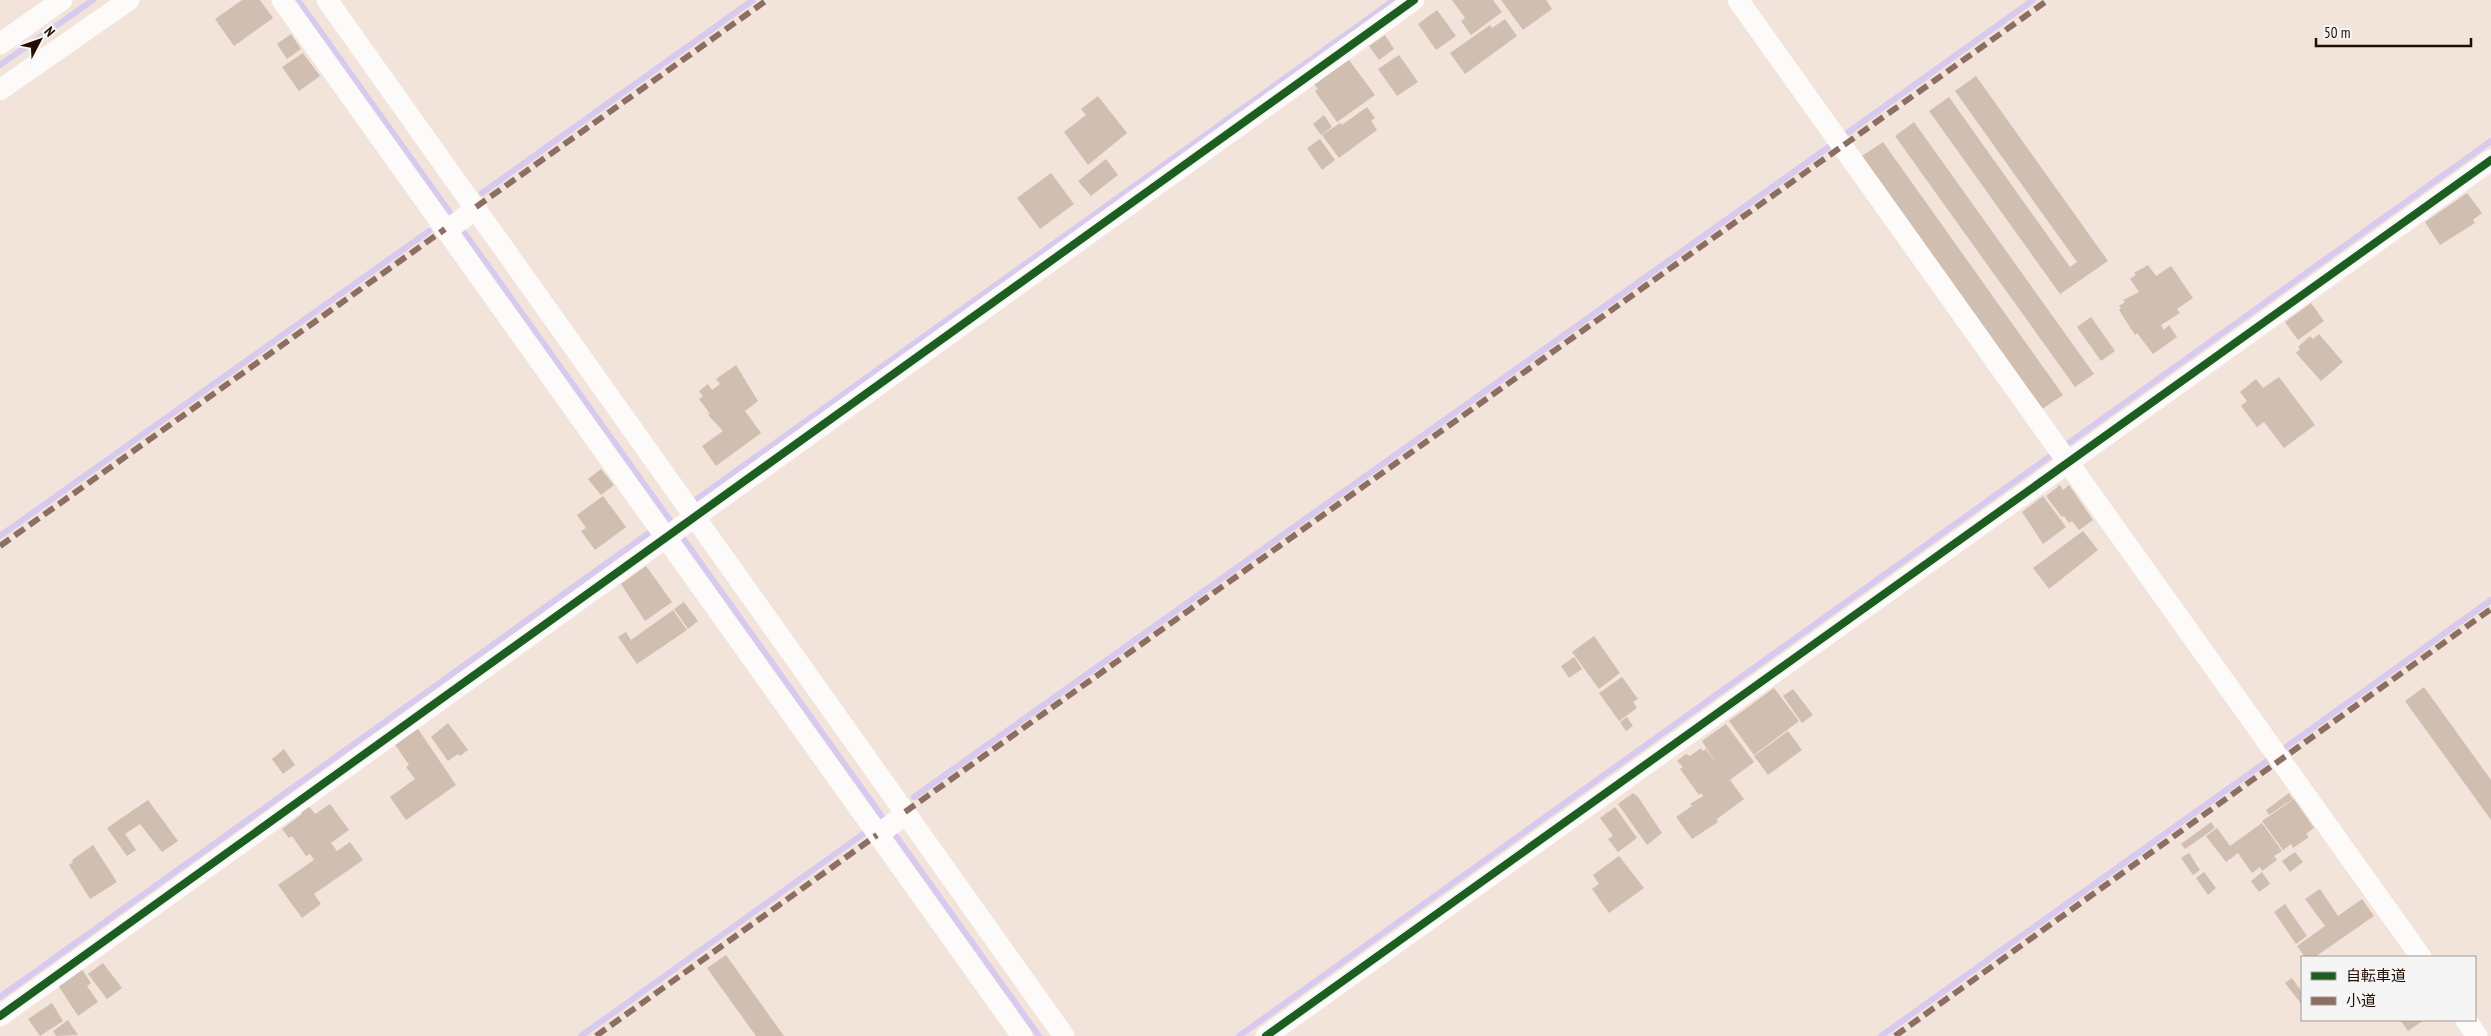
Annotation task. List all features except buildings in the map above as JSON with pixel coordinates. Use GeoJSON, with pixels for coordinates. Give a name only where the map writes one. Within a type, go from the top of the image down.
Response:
{"type":"FeatureCollection","features":[{"type":"Feature","properties":{"kind":"street"},"geometry":{"type":"LineString","coordinates":[[0,44],[62,0]]}},
{"type":"Feature","properties":{"kind":"street"},"geometry":{"type":"LineString","coordinates":[[0,90],[129,0]]}},
{"type":"Feature","properties":{"kind":"street"},"geometry":{"type":"LineString","coordinates":[[282,0],[460,221],[678,528],[884,826],[1022,1036]]}},
{"type":"Feature","properties":{"kind":"street"},"geometry":{"type":"LineString","coordinates":[[327,0],[460,221],[678,528],[884,826],[1064,1036]]}},
{"type":"Feature","properties":{"kind":"street"},"geometry":{"type":"LineString","coordinates":[[0,1016],[1414,0]]}},
{"type":"Feature","properties":{"kind":"street"},"geometry":{"type":"LineString","coordinates":[[1738,0],[2420,956]]}},
{"type":"Feature","properties":{"kind":"street"},"geometry":{"type":"LineString","coordinates":[[1266,1036],[2061,454],[2491,160]]}},
{"type":"Feature","properties":{"kind":"street"},"geometry":{"type":"LineString","coordinates":[[2467,1021],[2477,1036]]}},
{"type":"Feature","properties":{"kind":"waterway"},"geometry":{"type":"LineString","coordinates":[[0,65],[93,0]]}},
{"type":"Feature","properties":{"kind":"waterway"},"geometry":{"type":"LineString","coordinates":[[298,0],[1039,1036]]}},
{"type":"Feature","properties":{"kind":"waterway"},"geometry":{"type":"LineString","coordinates":[[482,193],[753,0]]}},
{"type":"Feature","properties":{"kind":"waterway"},"geometry":{"type":"LineString","coordinates":[[697,499],[1394,0]]}},
{"type":"Feature","properties":{"kind":"waterway"},"geometry":{"type":"LineString","coordinates":[[1843,136],[2033,0]]}},
{"type":"Feature","properties":{"kind":"waterway"},"geometry":{"type":"LineString","coordinates":[[1239,1036],[2491,141]]}},
{"type":"Feature","properties":{"kind":"waterway"},"geometry":{"type":"LineString","coordinates":[[914,797],[1830,146]]}},
{"type":"Feature","properties":{"kind":"waterway"},"geometry":{"type":"LineString","coordinates":[[0,536],[429,231]]}},
{"type":"Feature","properties":{"kind":"waterway"},"geometry":{"type":"LineString","coordinates":[[0,997],[649,533]]}},
{"type":"Feature","properties":{"kind":"waterway"},"geometry":{"type":"LineString","coordinates":[[2283,749],[2491,600]]}},
{"type":"Feature","properties":{"kind":"waterway"},"geometry":{"type":"LineString","coordinates":[[1881,1036],[2270,759]]}},
{"type":"Feature","properties":{"kind":"waterway"},"geometry":{"type":"LineString","coordinates":[[581,1036],[870,829]]}},
{"type":"Feature","properties":{"kind":"marked path"},"geometry":{"type":"LineString","coordinates":[[476,207],[767,0]]}},
{"type":"Feature","properties":{"kind":"marked path"},"geometry":{"type":"LineString","coordinates":[[905,812],[2048,0]]}},
{"type":"Feature","properties":{"kind":"marked path"},"geometry":{"type":"LineString","coordinates":[[0,546],[445,229]]}},
{"type":"Feature","properties":{"kind":"marked path"},"geometry":{"type":"LineString","coordinates":[[1895,1036],[2491,609]]}},
{"type":"Feature","properties":{"kind":"marked path"},"geometry":{"type":"LineString","coordinates":[[596,1036],[877,835]]}},
{"type":"Feature","properties":{"kind":"cycle path"},"geometry":{"type":"LineString","coordinates":[[0,1016],[1414,0]]}},
{"type":"Feature","properties":{"kind":"cycle path"},"geometry":{"type":"LineString","coordinates":[[1266,1036],[2491,160]]}}]}
